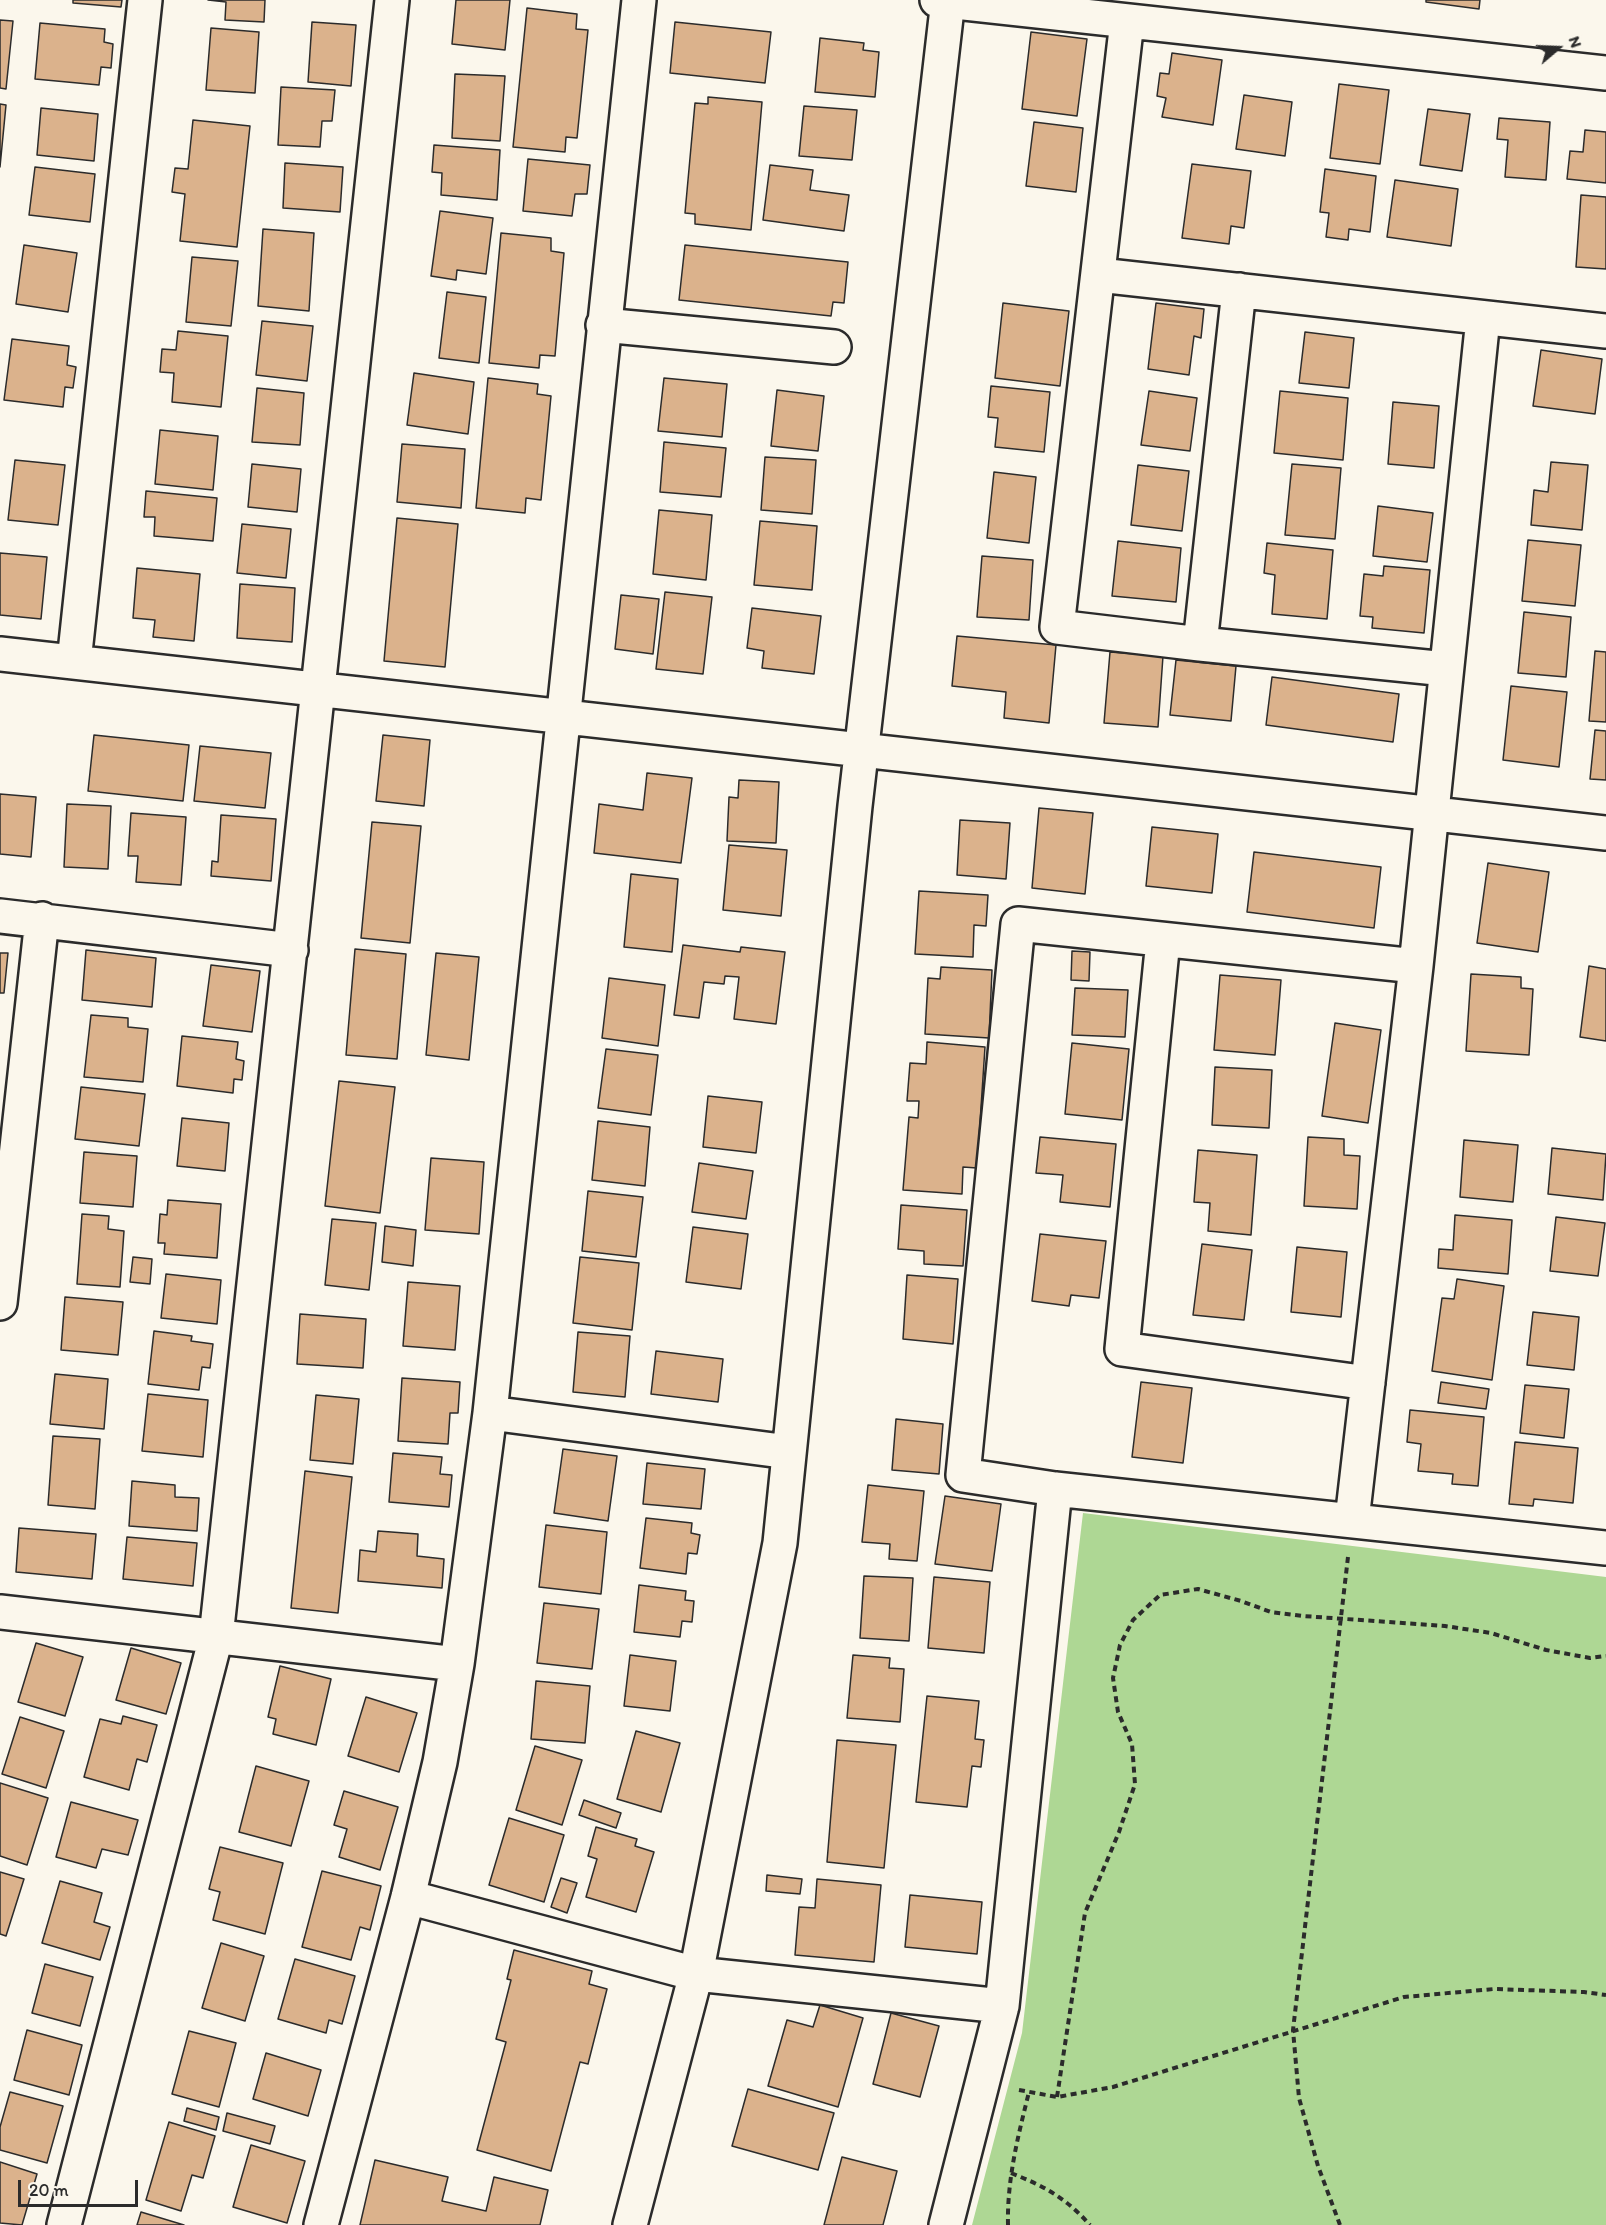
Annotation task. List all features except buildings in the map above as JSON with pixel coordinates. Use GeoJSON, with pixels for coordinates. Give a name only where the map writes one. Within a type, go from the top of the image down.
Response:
{"type":"FeatureCollection","features":[{"type":"Feature","properties":{"kind":"street"},"geometry":{"type":"LineString","coordinates":[[74,662],[145,0]]}},
{"type":"Feature","properties":{"kind":"street"},"geometry":{"type":"LineString","coordinates":[[64,2225],[216,1636],[291,950],[316,689],[392,0]]}},
{"type":"Feature","properties":{"kind":"street"},"geometry":{"type":"LineString","coordinates":[[321,2225],[408,1897],[440,1762],[457,1664],[490,1413],[639,0]]}},
{"type":"Feature","properties":{"kind":"street"},"geometry":{"type":"LineString","coordinates":[[630,2225],[696,1974],[780,1542],[855,806],[944,0],[1606,73]]}},
{"type":"Feature","properties":{"kind":"street"},"geometry":{"type":"LineString","coordinates":[[1127,21],[1057,627],[1446,669]]}},
{"type":"Feature","properties":{"kind":"street"},"geometry":{"type":"LineString","coordinates":[[1099,274],[1606,331]]}},
{"type":"Feature","properties":{"kind":"street"},"geometry":{"type":"LineString","coordinates":[[1200,644],[1239,290]]}},
{"type":"Feature","properties":{"kind":"street"},"geometry":{"type":"LineString","coordinates":[[1352,1520],[1416,966],[1484,318]]}},
{"type":"Feature","properties":{"kind":"street"},"geometry":{"type":"LineString","coordinates":[[603,325],[834,347]]}},
{"type":"Feature","properties":{"kind":"street"},"geometry":{"type":"LineString","coordinates":[[0,654],[1606,833]]}},
{"type":"Feature","properties":{"kind":"street"},"geometry":{"type":"LineString","coordinates":[[0,916],[42,919],[291,950]]}},
{"type":"Feature","properties":{"kind":"street"},"geometry":{"type":"LineString","coordinates":[[0,1303],[42,919]]}},
{"type":"Feature","properties":{"kind":"street"},"geometry":{"type":"LineString","coordinates":[[1416,966],[1018,924],[963,1475],[1055,1489],[1606,1546]]}},
{"type":"Feature","properties":{"kind":"street"},"geometry":{"type":"LineString","coordinates":[[1163,940],[1122,1349],[1368,1383]]}},
{"type":"Feature","properties":{"kind":"street"},"geometry":{"type":"LineString","coordinates":[[490,1413],[789,1452]]}},
{"type":"Feature","properties":{"kind":"street"},"geometry":{"type":"LineString","coordinates":[[946,2225],[1002,2006],[1055,1489]]}},
{"type":"Feature","properties":{"kind":"street"},"geometry":{"type":"LineString","coordinates":[[0,1612],[457,1664]]}},
{"type":"Feature","properties":{"kind":"street"},"geometry":{"type":"LineString","coordinates":[[408,1897],[696,1974],[1002,2006]]}},
{"type":"Feature","properties":{"kind":"path"},"geometry":{"type":"LineString","coordinates":[[1340,2225],[1317,2166],[1299,2098],[1293,2031],[1352,1520]]}},
{"type":"Feature","properties":{"kind":"path"},"geometry":{"type":"LineString","coordinates":[[1057,2097],[1085,1913],[1119,1832],[1135,1784],[1132,1744],[1119,1712],[1113,1678],[1120,1645],[1133,1620],[1160,1595],[1198,1589],[1271,1612],[1445,1626],[1491,1634],[1546,1650],[1590,1658],[1606,1656]]}},
{"type":"Feature","properties":{"kind":"path"},"geometry":{"type":"LineString","coordinates":[[982,2084],[1057,2097],[1113,2087],[1404,1997],[1494,1989],[1584,1992],[1606,1995]]}},
{"type":"Feature","properties":{"kind":"path"},"geometry":{"type":"LineString","coordinates":[[1008,2225],[1007,2196],[1029,2092]]}},
{"type":"Feature","properties":{"kind":"path"},"geometry":{"type":"LineString","coordinates":[[1011,2173],[1044,2186],[1071,2205],[1090,2225]]}},
{"type":"Feature","properties":{"kind":"green space"},"geometry":{"type":"Polygon","coordinates":[[[1083,1513],[1606,1577],[1606,2225],[972,2225],[1022,2033],[1083,1513]]]}}]}
